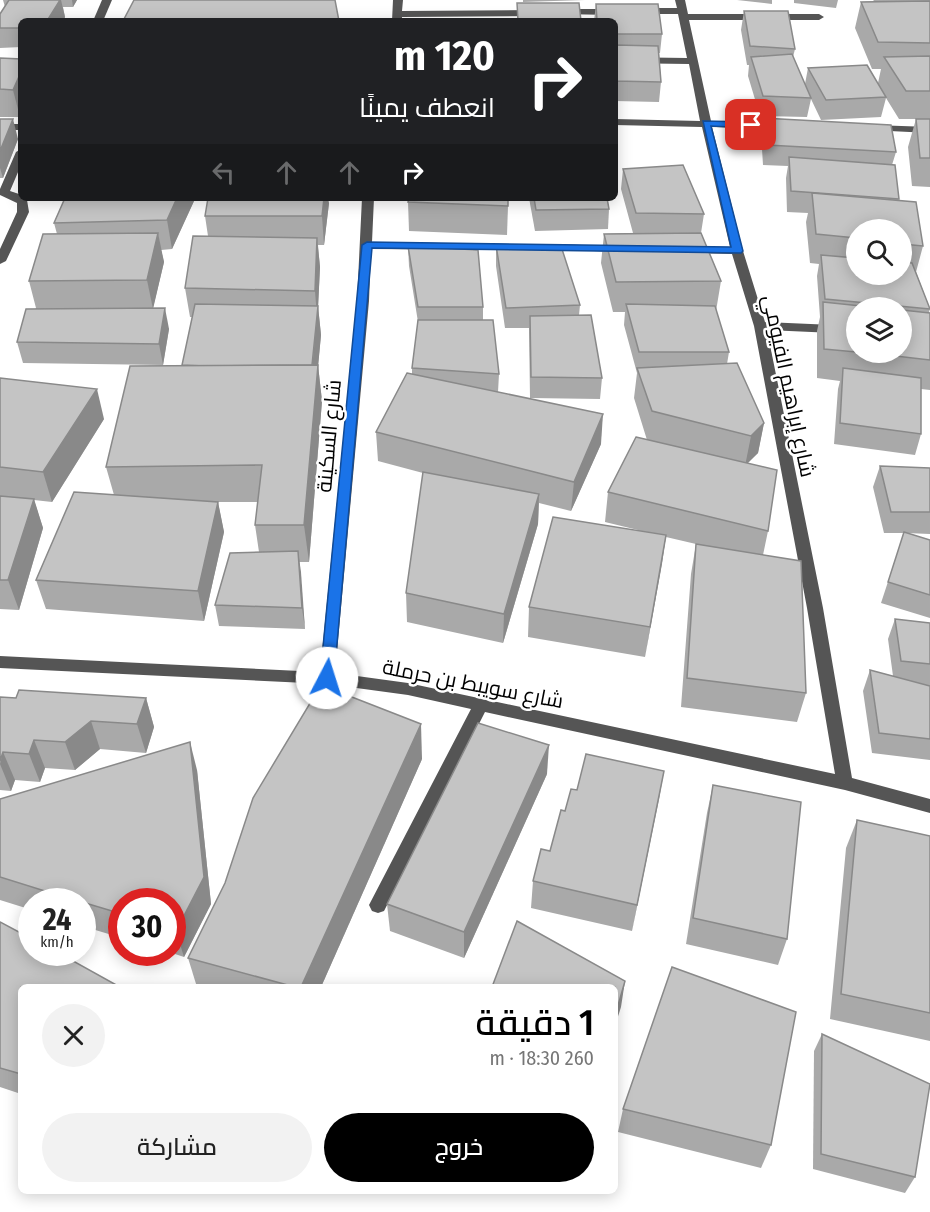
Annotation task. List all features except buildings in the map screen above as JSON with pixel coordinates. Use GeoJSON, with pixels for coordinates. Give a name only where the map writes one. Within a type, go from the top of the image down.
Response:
{"type":"FeatureCollection","features":[{"type":"Feature","properties":{"kind":"street"},"geometry":{"type":"LineString","coordinates":[[99,18],[107,0]]}},
{"type":"Feature","properties":{"kind":"street"},"geometry":{"type":"LineString","coordinates":[[398,0],[398,18],[540,12]]}},
{"type":"Feature","properties":{"kind":"street"},"geometry":{"type":"LineString","coordinates":[[635,11],[682,9],[819,18]]}},
{"type":"Feature","properties":{"kind":"street","name":"شارع إبراهيم الفيومي"},"geometry":{"type":"LineString","coordinates":[[682,9],[706,123],[737,251],[760,326],[815,608],[845,783]]}},
{"type":"Feature","properties":{"kind":"street"},"geometry":{"type":"LineString","coordinates":[[552,12],[623,12]]}},
{"type":"Feature","properties":{"kind":"street"},"geometry":{"type":"LineString","coordinates":[[618,60],[693,61]]}},
{"type":"Feature","properties":{"kind":"street"},"geometry":{"type":"LineString","coordinates":[[618,122],[789,126]]}},
{"type":"Feature","properties":{"kind":"street"},"geometry":{"type":"LineString","coordinates":[[0,127],[18,127]]}},
{"type":"Feature","properties":{"kind":"street"},"geometry":{"type":"LineString","coordinates":[[859,128],[930,130]]}},
{"type":"Feature","properties":{"kind":"street"},"geometry":{"type":"LineString","coordinates":[[18,158],[2,192],[18,199]]}},
{"type":"Feature","properties":{"kind":"street"},"geometry":{"type":"LineString","coordinates":[[0,261],[23,212],[21,201]]}},
{"type":"Feature","properties":{"kind":"street","name":"شارع السكينة"},"geometry":{"type":"LineString","coordinates":[[327,678],[367,245],[368,201]]}},
{"type":"Feature","properties":{"kind":"street"},"geometry":{"type":"LineString","coordinates":[[367,245],[630,249]]}},
{"type":"Feature","properties":{"kind":"street"},"geometry":{"type":"LineString","coordinates":[[678,250],[737,251]]}},
{"type":"Feature","properties":{"kind":"street"},"geometry":{"type":"LineString","coordinates":[[760,326],[846,330]]}},
{"type":"Feature","properties":{"kind":"street","name":"شارع سويبط بن حرملة"},"geometry":{"type":"LineString","coordinates":[[0,662],[327,678],[408,689],[845,783],[930,806]]}},
{"type":"Feature","properties":{"kind":"street"},"geometry":{"type":"LineString","coordinates":[[378,905],[482,705]]}},
{"type":"Feature","properties":{"kind":"route"},"geometry":{"type":"LineString","coordinates":[[327,678],[367,245],[737,251],[706,123],[751,125]]}}]}
